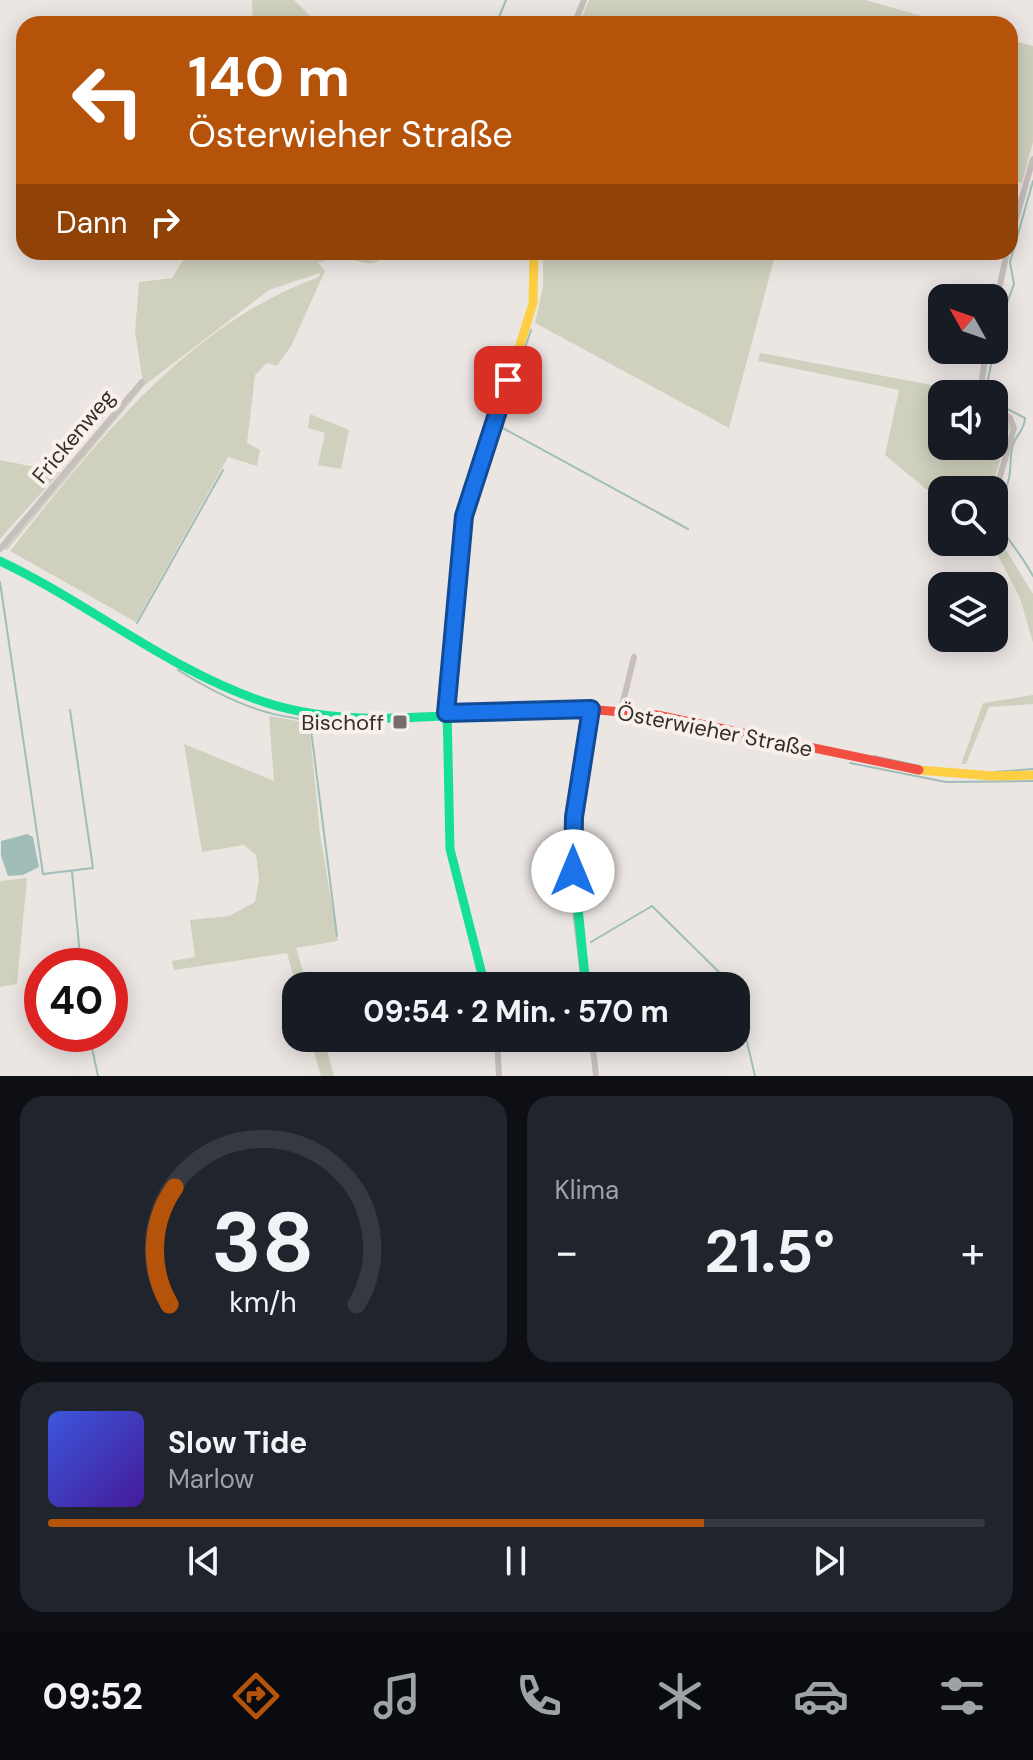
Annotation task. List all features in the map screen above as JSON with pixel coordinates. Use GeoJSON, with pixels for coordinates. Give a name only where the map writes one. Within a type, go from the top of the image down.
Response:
{"type":"FeatureCollection","features":[{"type":"Feature","properties":{"kind":"street"},"geometry":{"type":"LineString","coordinates":[[1018,212],[1033,159]]}},
{"type":"Feature","properties":{"kind":"street"},"geometry":{"type":"LineString","coordinates":[[481,972],[450,849],[446,713],[464,516],[527,327],[533,303],[534,260]]}},
{"type":"Feature","properties":{"kind":"street"},"geometry":{"type":"LineString","coordinates":[[1000,284],[1005,260]]}},
{"type":"Feature","properties":{"kind":"street","name":"Frickenweg"},"geometry":{"type":"LineString","coordinates":[[0,549],[142,382]]}},
{"type":"Feature","properties":{"kind":"street"},"geometry":{"type":"LineString","coordinates":[[1008,417],[1014,428],[1008,449]]}},
{"type":"Feature","properties":{"kind":"street","name":"Österwieher Straße"},"geometry":{"type":"LineString","coordinates":[[0,561],[38,579],[195,673],[250,698],[322,714],[621,710],[967,778],[1033,775]]}},
{"type":"Feature","properties":{"kind":"street"},"geometry":{"type":"LineString","coordinates":[[621,710],[634,657]]}},
{"type":"Feature","properties":{"kind":"street"},"geometry":{"type":"LineString","coordinates":[[585,972],[572,849],[591,709]]}},
{"type":"Feature","properties":{"kind":"street"},"geometry":{"type":"LineString","coordinates":[[498,1052],[499,1076]]}},
{"type":"Feature","properties":{"kind":"street"},"geometry":{"type":"LineString","coordinates":[[593,1052],[596,1076]]}},
{"type":"Feature","properties":{"kind":"green space"},"geometry":{"type":"Polygon","coordinates":[[[252,0],[294,0],[310,16],[253,16],[252,0]]]}},
{"type":"Feature","properties":{"kind":"green space"},"geometry":{"type":"Polygon","coordinates":[[[589,0],[865,0],[922,16],[582,16],[589,0]]]}},
{"type":"Feature","properties":{"kind":"green space"},"geometry":{"type":"Polygon","coordinates":[[[1018,42],[1033,46],[1033,142],[1022,183],[1018,182],[1018,42]]]}},
{"type":"Feature","properties":{"kind":"green space"},"geometry":{"type":"Polygon","coordinates":[[[183,260],[328,260],[318,263],[325,271],[291,346],[277,366],[267,363],[255,375],[247,443],[260,450],[257,466],[228,457],[136,622],[10,551],[110,430],[186,356],[227,325],[271,298],[319,277],[320,273],[269,290],[145,385],[7,550],[3,549],[143,383],[135,332],[139,282],[172,278],[183,260]]]}},
{"type":"Feature","properties":{"kind":"green space"},"geometry":{"type":"Polygon","coordinates":[[[353,260],[380,260],[374,263],[353,260]]]}},
{"type":"Feature","properties":{"kind":"green space"},"geometry":{"type":"Polygon","coordinates":[[[543,260],[774,260],[729,428],[535,323],[543,287],[543,260]]]}},
{"type":"Feature","properties":{"kind":"green space"},"geometry":{"type":"Polygon","coordinates":[[[760,353],[928,384],[928,460],[1000,460],[995,476],[928,476],[926,489],[885,455],[899,390],[758,361],[760,353]]]}},
{"type":"Feature","properties":{"kind":"green space"},"geometry":{"type":"Polygon","coordinates":[[[310,414],[349,430],[341,469],[318,465],[325,433],[308,428],[310,414]]]}},
{"type":"Feature","properties":{"kind":"green space"},"geometry":{"type":"Polygon","coordinates":[[[0,460],[60,472],[0,539],[0,460]]]}},
{"type":"Feature","properties":{"kind":"green space"},"geometry":{"type":"Polygon","coordinates":[[[1008,553],[1033,594],[1033,643],[1020,598],[998,556],[1008,556],[1008,553]]]}},
{"type":"Feature","properties":{"kind":"green space"},"geometry":{"type":"Polygon","coordinates":[[[1033,695],[1033,704],[989,707],[966,764],[961,764],[983,703],[1033,695]]]}},
{"type":"Feature","properties":{"kind":"green space"},"geometry":{"type":"Polygon","coordinates":[[[269,716],[309,723],[320,834],[338,941],[296,948],[303,972],[292,972],[287,953],[174,970],[172,961],[195,957],[190,920],[229,916],[255,902],[259,880],[256,855],[244,845],[202,852],[184,744],[274,781],[269,716]]]}},
{"type":"Feature","properties":{"kind":"green space"},"geometry":{"type":"Polygon","coordinates":[[[27,878],[17,984],[0,987],[0,881],[27,878]]]}},
{"type":"Feature","properties":{"kind":"green space"},"geometry":{"type":"Polygon","coordinates":[[[314,1052],[327,1052],[334,1076],[321,1076],[314,1052]]]}},
{"type":"Feature","properties":{"kind":"water"},"geometry":{"type":"Polygon","coordinates":[[[27,834],[33,837],[39,867],[23,875],[8,876],[1,856],[1,841],[27,834]]]}},
{"type":"Feature","properties":{"kind":"waterway"},"geometry":{"type":"LineString","coordinates":[[499,16],[506,0]]}},
{"type":"Feature","properties":{"kind":"waterway"},"geometry":{"type":"LineString","coordinates":[[1018,234],[1033,181]]}},
{"type":"Feature","properties":{"kind":"waterway"},"geometry":{"type":"LineString","coordinates":[[988,380],[1000,322],[1014,284],[1011,260]]}},
{"type":"Feature","properties":{"kind":"waterway"},"geometry":{"type":"LineString","coordinates":[[520,363],[531,330]]}},
{"type":"Feature","properties":{"kind":"waterway"},"geometry":{"type":"LineString","coordinates":[[1008,409],[1025,418],[1012,449],[1002,524],[1033,576]]}},
{"type":"Feature","properties":{"kind":"waterway"},"geometry":{"type":"LineString","coordinates":[[499,426],[688,529]]}},
{"type":"Feature","properties":{"kind":"waterway"},"geometry":{"type":"LineString","coordinates":[[137,623],[223,470]]}},
{"type":"Feature","properties":{"kind":"waterway"},"geometry":{"type":"LineString","coordinates":[[0,582],[43,874],[93,868],[70,710]]}},
{"type":"Feature","properties":{"kind":"waterway"},"geometry":{"type":"LineString","coordinates":[[178,670],[228,698],[273,714],[320,721],[377,721]]}},
{"type":"Feature","properties":{"kind":"waterway"},"geometry":{"type":"LineString","coordinates":[[310,722],[337,936]]}},
{"type":"Feature","properties":{"kind":"waterway"},"geometry":{"type":"LineString","coordinates":[[874,756],[920,766]]}},
{"type":"Feature","properties":{"kind":"waterway"},"geometry":{"type":"LineString","coordinates":[[850,763],[946,782],[1033,781]]}},
{"type":"Feature","properties":{"kind":"waterway"},"geometry":{"type":"LineString","coordinates":[[994,772],[1033,769]]}},
{"type":"Feature","properties":{"kind":"waterway"},"geometry":{"type":"LineString","coordinates":[[568,847],[577,773]]}},
{"type":"Feature","properties":{"kind":"waterway"},"geometry":{"type":"LineString","coordinates":[[567,859],[580,972]]}},
{"type":"Feature","properties":{"kind":"waterway"},"geometry":{"type":"LineString","coordinates":[[72,872],[79,948]]}},
{"type":"Feature","properties":{"kind":"waterway"},"geometry":{"type":"LineString","coordinates":[[591,942],[652,906],[719,972]]}},
{"type":"Feature","properties":{"kind":"waterway"},"geometry":{"type":"LineString","coordinates":[[93,1052],[98,1076]]}},
{"type":"Feature","properties":{"kind":"waterway"},"geometry":{"type":"LineString","coordinates":[[749,1052],[755,1076]]}},
{"type":"Feature","properties":{"kind":"traffic: fast"},"geometry":{"type":"LineString","coordinates":[[481,972],[450,849],[447,708],[464,516],[505,393]]}},
{"type":"Feature","properties":{"kind":"traffic: fast"},"geometry":{"type":"LineString","coordinates":[[0,561],[196,673],[264,702],[303,712],[383,718],[586,709]]}},
{"type":"Feature","properties":{"kind":"traffic: fast"},"geometry":{"type":"LineString","coordinates":[[585,972],[572,849],[591,709]]}},
{"type":"Feature","properties":{"kind":"traffic: slow"},"geometry":{"type":"LineString","coordinates":[[505,393],[533,303],[534,260]]}},
{"type":"Feature","properties":{"kind":"traffic: slow"},"geometry":{"type":"LineString","coordinates":[[919,770],[993,776],[1033,775]]}},
{"type":"Feature","properties":{"kind":"traffic: jam"},"geometry":{"type":"LineString","coordinates":[[586,709],[657,715],[919,770]]}},
{"type":"Feature","properties":{"kind":"place","name":"Bischoff"},"geometry":{"type":"Point","coordinates":[400,722]}},
{"type":"Feature","properties":{"kind":"route"},"geometry":{"type":"LineString","coordinates":[[508,380],[464,516],[446,713],[591,709],[574,817],[573,871]]}}]}
